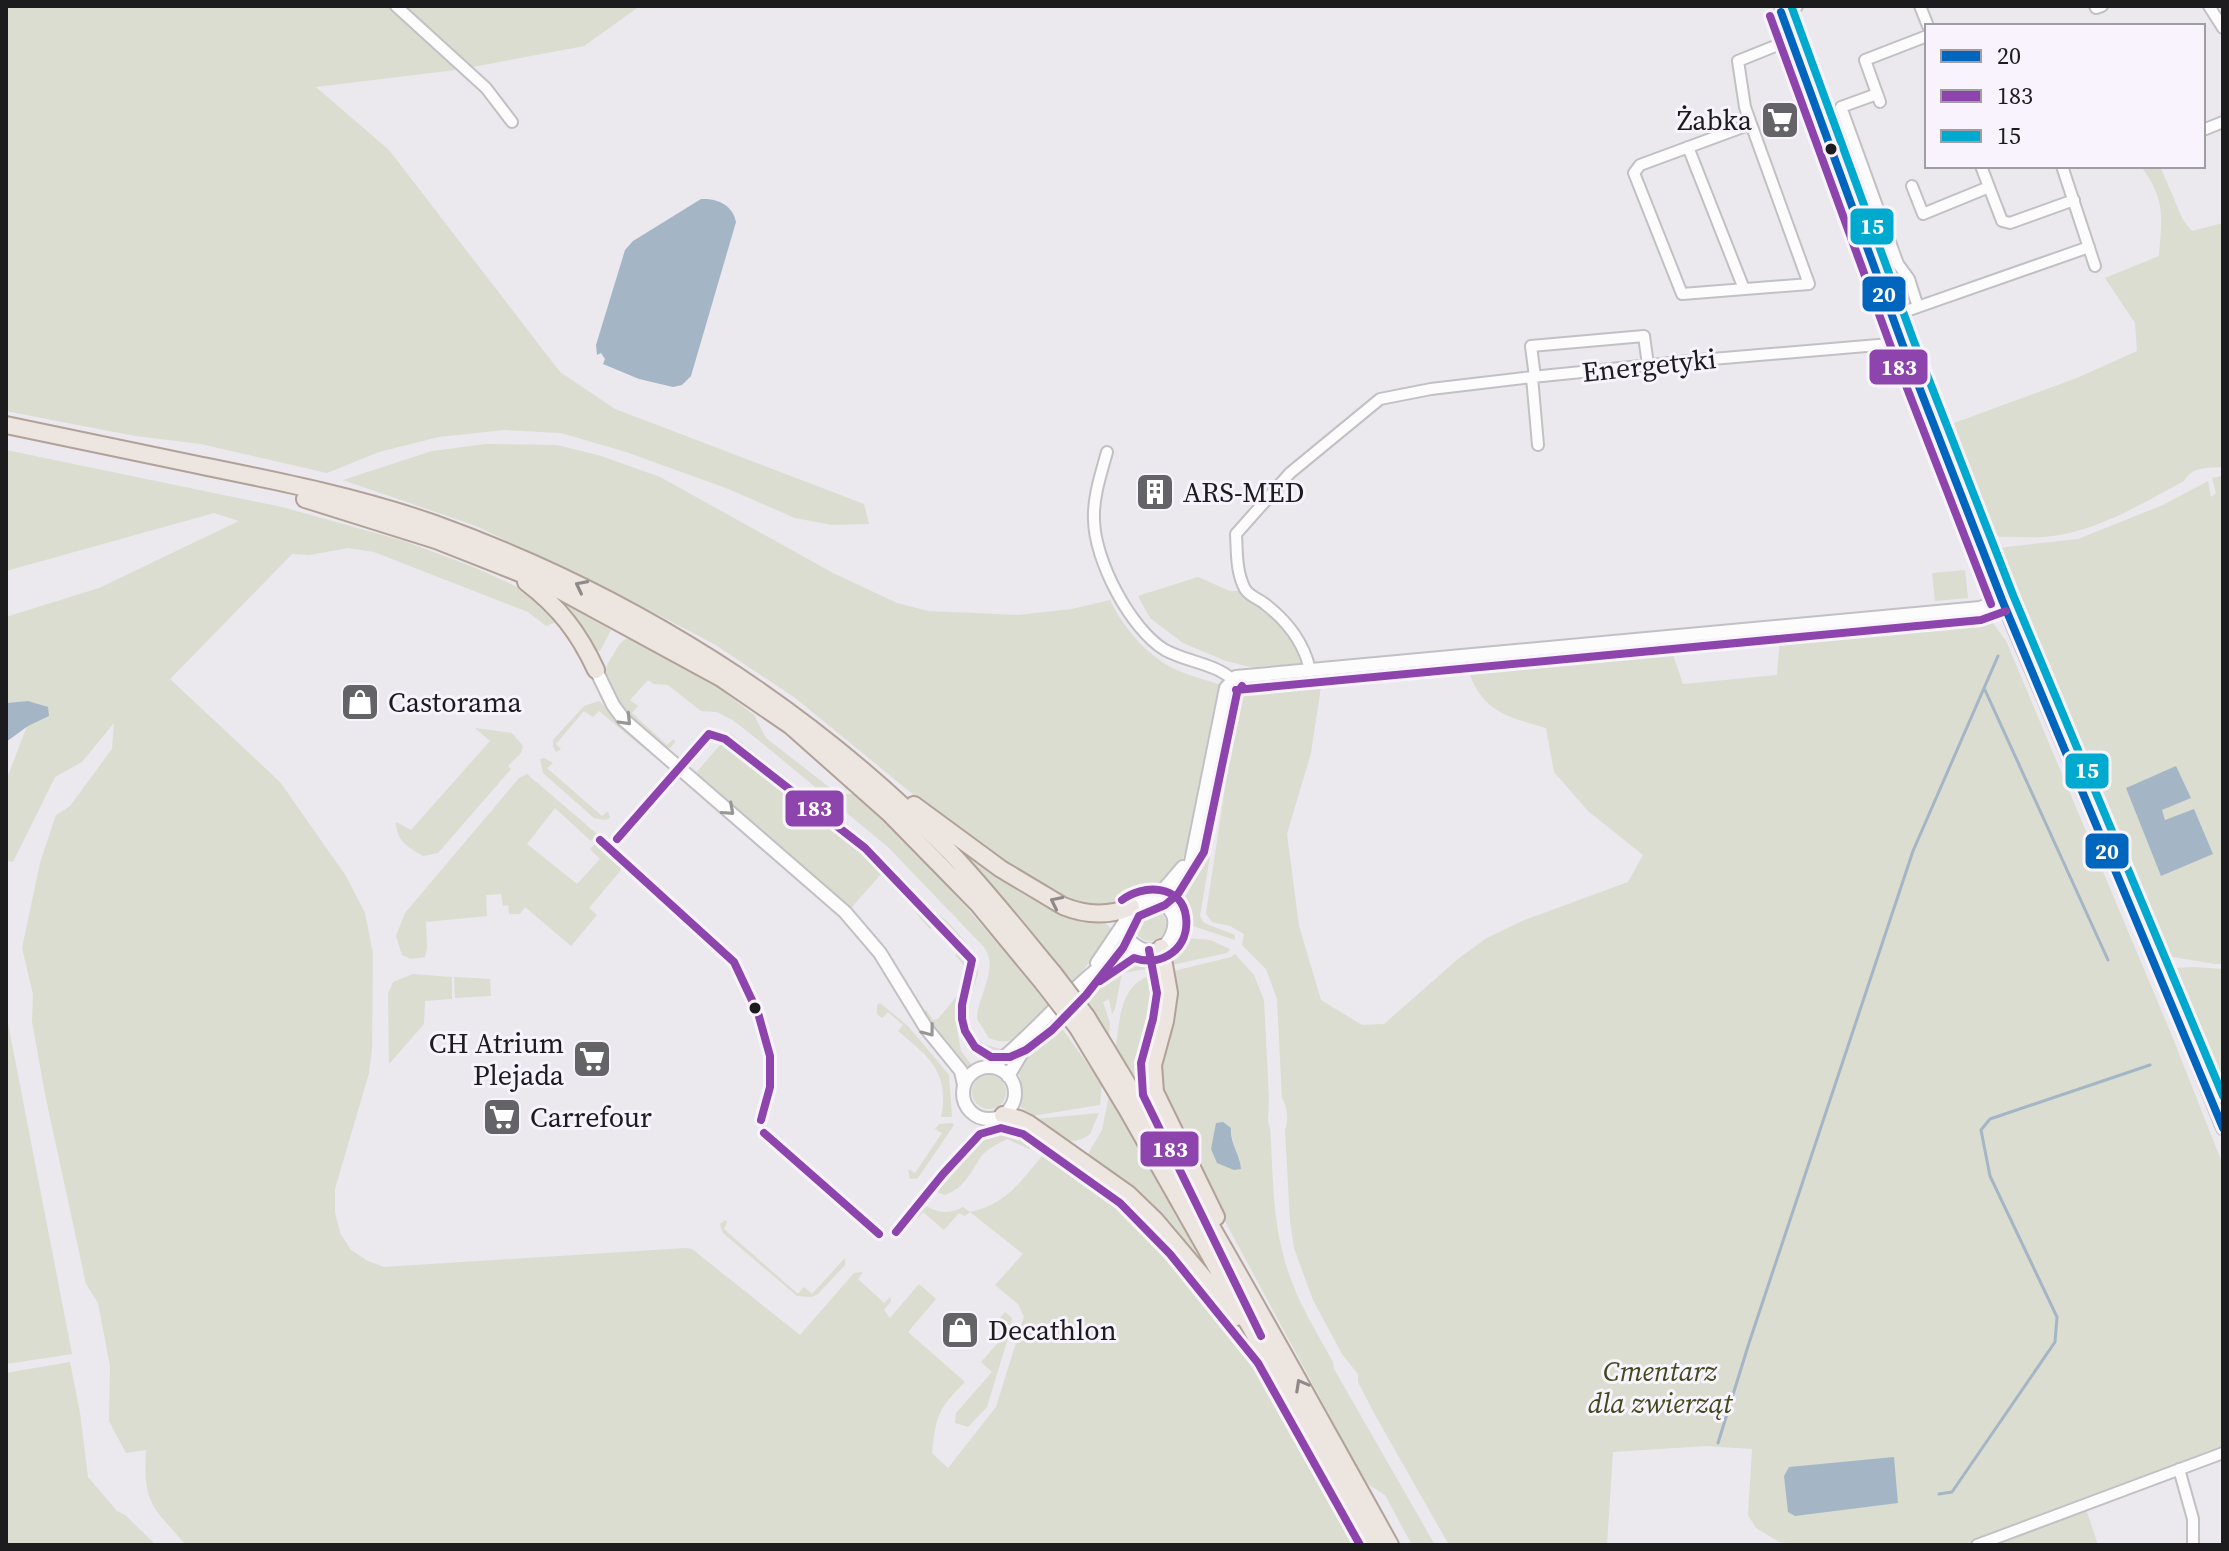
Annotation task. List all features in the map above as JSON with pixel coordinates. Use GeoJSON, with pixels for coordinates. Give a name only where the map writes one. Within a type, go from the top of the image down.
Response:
{"type":"FeatureCollection","features":[{"type":"Feature","properties":{"kind":"main road"},"geometry":{"type":"LineString","coordinates":[[6,425],[267,478],[433,524],[571,580],[726,667],[857,758],[925,815],[1048,898],[1074,910],[1089,912],[1118,912],[1137,904]]}},
{"type":"Feature","properties":{"kind":"main road"},"geometry":{"type":"LineString","coordinates":[[6,436],[309,500],[436,540],[509,568],[622,622],[696,664],[791,726],[930,852],[1049,979]]}},
{"type":"Feature","properties":{"kind":"main road"},"geometry":{"type":"LineString","coordinates":[[509,568],[567,618],[596,670]]}},
{"type":"Feature","properties":{"kind":"main road"},"geometry":{"type":"LineString","coordinates":[[795,715],[857,765],[951,854],[1082,1022],[1390,1545]]}},
{"type":"Feature","properties":{"kind":"main road"},"geometry":{"type":"LineString","coordinates":[[1161,948],[1169,993],[1153,1065],[1155,1092],[1273,1350],[1374,1545]]}},
{"type":"Feature","properties":{"kind":"main road"},"geometry":{"type":"LineString","coordinates":[[1003,1115],[1029,1124],[1128,1194],[1273,1350]]}},
{"type":"Feature","properties":{"kind":"street"},"geometry":{"type":"LineString","coordinates":[[396,6],[486,88],[512,122]]}},
{"type":"Feature","properties":{"kind":"street"},"geometry":{"type":"LineString","coordinates":[[1796,6],[1780,9],[1902,343],[2002,600],[2223,1128]]}},
{"type":"Feature","properties":{"kind":"street"},"geometry":{"type":"LineString","coordinates":[[2095,6],[2102,6]]}},
{"type":"Feature","properties":{"kind":"street"},"geometry":{"type":"LineString","coordinates":[[2209,6],[2223,28]]}},
{"type":"Feature","properties":{"kind":"street"},"geometry":{"type":"LineString","coordinates":[[1918,307],[1909,279],[1898,264],[1841,107],[1878,98],[1865,60],[1925,37]]}},
{"type":"Feature","properties":{"kind":"street"},"geometry":{"type":"LineString","coordinates":[[1751,124],[1640,165],[1634,173],[1682,294],[1809,284],[1745,107],[1738,61],[1790,40]]}},
{"type":"Feature","properties":{"kind":"street"},"geometry":{"type":"LineString","coordinates":[[1688,147],[1744,289]]}},
{"type":"Feature","properties":{"kind":"street"},"geometry":{"type":"LineString","coordinates":[[1982,168],[2002,221],[2010,223],[2074,200]]}},
{"type":"Feature","properties":{"kind":"street"},"geometry":{"type":"LineString","coordinates":[[2063,168],[2095,266]]}},
{"type":"Feature","properties":{"kind":"street"},"geometry":{"type":"LineString","coordinates":[[1912,186],[1923,214],[1989,187]]}},
{"type":"Feature","properties":{"kind":"street"},"geometry":{"type":"LineString","coordinates":[[1892,316],[2089,247]]}},
{"type":"Feature","properties":{"kind":"street"},"geometry":{"type":"LineString","coordinates":[[1538,445],[1531,346],[1644,336],[1648,365]]}},
{"type":"Feature","properties":{"kind":"street","name":"Energetyki"},"geometry":{"type":"LineString","coordinates":[[1310,670],[1305,650],[1287,626],[1246,591],[1237,564],[1236,534],[1290,473],[1380,399],[1431,389],[1533,377],[1902,343]]}},
{"type":"Feature","properties":{"kind":"street"},"geometry":{"type":"LineString","coordinates":[[1107,452],[1094,514],[1096,537],[1127,613],[1150,638],[1179,656],[1232,679]]}},
{"type":"Feature","properties":{"kind":"street"},"geometry":{"type":"LineString","coordinates":[[1124,923],[1126,935],[1143,950],[1161,948],[1168,943],[1174,928],[1171,912],[1191,862],[1226,688],[1232,679],[1980,608],[2002,600]]}},
{"type":"Feature","properties":{"kind":"street"},"geometry":{"type":"LineString","coordinates":[[596,670],[624,720],[845,912],[880,953],[926,1028],[961,1071],[965,1102],[972,1113],[988,1119],[1003,1115],[1012,1106],[1015,1093],[1008,1076],[990,1067]]}},
{"type":"Feature","properties":{"kind":"street"},"geometry":{"type":"LineString","coordinates":[[964,1085],[977,1070],[1002,1060],[1036,1030],[1090,973],[1137,904],[1159,895],[1170,885],[1193,847]]}},
{"type":"Feature","properties":{"kind":"street"},"geometry":{"type":"LineString","coordinates":[[1137,904],[1159,902],[1171,912]]}},
{"type":"Feature","properties":{"kind":"street"},"geometry":{"type":"LineString","coordinates":[[1090,973],[1133,944]]}},
{"type":"Feature","properties":{"kind":"street"},"geometry":{"type":"LineString","coordinates":[[1008,1076],[1036,1030]]}},
{"type":"Feature","properties":{"kind":"street"},"geometry":{"type":"LineString","coordinates":[[1977,1545],[2223,1453]]}},
{"type":"Feature","properties":{"kind":"street"},"geometry":{"type":"LineString","coordinates":[[2179,1469],[2193,1519],[2193,1545]]}},
{"type":"Feature","properties":{"kind":"green space"},"geometry":{"type":"Polygon","coordinates":[[[6,6],[390,6],[455,70],[316,87],[389,150],[560,372],[615,409],[864,504],[869,524],[832,525],[795,518],[726,488],[626,452],[561,433],[504,430],[439,437],[379,452],[327,473],[201,444],[135,436],[6,411],[6,6]]]}},
{"type":"Feature","properties":{"kind":"green space"},"geometry":{"type":"Polygon","coordinates":[[[401,6],[640,6],[584,46],[467,68],[401,6]]]}},
{"type":"Feature","properties":{"kind":"green space"},"geometry":{"type":"Polygon","coordinates":[[[2142,168],[2161,168],[2183,220],[2192,231],[2223,223],[2223,467],[2196,470],[2184,481],[2134,508],[2082,530],[2044,537],[1993,537],[1954,423],[2077,378],[2137,351],[2135,323],[2105,278],[2159,256],[2160,209],[2142,168]]]}},
{"type":"Feature","properties":{"kind":"green space"},"geometry":{"type":"Polygon","coordinates":[[[486,444],[557,445],[601,456],[660,477],[833,573],[897,603],[928,611],[1018,615],[1072,609],[1110,600],[1130,632],[1158,659],[1179,671],[1221,685],[1186,850],[1178,870],[1155,891],[1116,906],[1071,900],[1041,886],[953,827],[794,697],[714,644],[613,591],[476,526],[343,480],[432,451],[486,444]]]}},
{"type":"Feature","properties":{"kind":"green space"},"geometry":{"type":"Polygon","coordinates":[[[6,450],[282,507],[404,541],[524,590],[562,620],[546,626],[528,612],[374,552],[348,548],[309,555],[292,554],[170,679],[280,782],[346,876],[365,913],[373,954],[372,1049],[369,1073],[335,1189],[335,1212],[340,1233],[351,1250],[384,1267],[692,1249],[800,1335],[854,1273],[863,1272],[858,1279],[884,1303],[890,1297],[891,1301],[884,1310],[890,1318],[919,1284],[936,1299],[908,1332],[965,1382],[944,1406],[935,1430],[932,1453],[948,1468],[996,1407],[1024,1317],[1018,1304],[995,1285],[1023,1254],[970,1212],[1004,1197],[1045,1153],[1081,1181],[1114,1193],[1131,1207],[1212,1299],[1257,1360],[1361,1545],[186,1545],[158,1512],[148,1494],[146,1450],[126,1453],[109,1421],[110,1366],[98,1303],[86,1284],[45,1094],[32,1021],[33,994],[22,948],[40,863],[56,815],[70,806],[112,749],[114,723],[82,762],[55,777],[13,862],[6,861],[6,781],[27,726],[28,701],[6,703],[6,617],[99,588],[239,521],[214,513],[6,571],[6,450]]]}},
{"type":"Feature","properties":{"kind":"green space"},"geometry":{"type":"Polygon","coordinates":[[[2223,476],[2223,964],[2215,964],[2167,956],[1997,548],[2078,539],[2163,505],[2208,481],[2211,497],[2216,493],[2212,478],[2223,476]]]}},
{"type":"Feature","properties":{"kind":"green space"},"geometry":{"type":"Polygon","coordinates":[[[1965,570],[1968,598],[1935,601],[1932,573],[1965,570]]]}},
{"type":"Feature","properties":{"kind":"green space"},"geometry":{"type":"Polygon","coordinates":[[[1198,577],[1230,591],[1246,591],[1287,626],[1309,662],[1254,668],[1226,661],[1183,643],[1150,618],[1138,596],[1198,577]]]}},
{"type":"Feature","properties":{"kind":"green space"},"geometry":{"type":"Polygon","coordinates":[[[564,603],[611,630],[600,651],[596,650],[586,631],[564,603]]]}},
{"type":"Feature","properties":{"kind":"green space","name":"Cmentarz dla zwierząt"},"geometry":{"type":"Polygon","coordinates":[[[1990,619],[2006,641],[2223,1165],[2223,1446],[1963,1545],[1806,1545],[1779,1542],[1756,1528],[1748,1515],[1752,1449],[1706,1446],[1613,1452],[1607,1545],[1449,1545],[1374,1413],[1358,1382],[1358,1374],[1342,1354],[1313,1300],[1294,1248],[1290,1221],[1285,1130],[1287,1113],[1282,1098],[1277,999],[1266,969],[1242,945],[1244,934],[1230,926],[1212,922],[1206,914],[1239,694],[1321,687],[1311,753],[1287,834],[1299,926],[1321,1000],[1362,1025],[1384,1024],[1485,939],[1522,921],[1628,882],[1643,855],[1588,811],[1554,772],[1546,728],[1509,716],[1490,705],[1469,673],[1671,649],[1683,684],[1777,675],[1780,639],[1990,619]]]}},
{"type":"Feature","properties":{"kind":"green space"},"geometry":{"type":"Polygon","coordinates":[[[630,637],[719,688],[754,715],[766,738],[838,794],[856,794],[866,802],[961,902],[1049,1007],[1030,1028],[1008,1041],[989,1038],[977,1019],[990,964],[984,947],[888,847],[734,721],[717,712],[701,711],[668,685],[654,684],[648,680],[630,700],[638,706],[632,713],[667,745],[674,739],[675,742],[670,748],[652,737],[622,704],[606,672],[618,646],[630,637]]]}},
{"type":"Feature","properties":{"kind":"green space"},"geometry":{"type":"Polygon","coordinates":[[[599,701],[657,755],[658,760],[599,711],[593,717],[584,711],[556,744],[561,749],[556,752],[553,740],[584,706],[599,701]]]}},
{"type":"Feature","properties":{"kind":"green space"},"geometry":{"type":"Polygon","coordinates":[[[1229,703],[1233,718],[1200,916],[1204,923],[1235,935],[1235,940],[1187,924],[1180,917],[1178,906],[1197,858],[1229,703]]]}},
{"type":"Feature","properties":{"kind":"green space"},"geometry":{"type":"Polygon","coordinates":[[[475,728],[512,733],[523,746],[521,753],[508,766],[511,769],[438,853],[423,856],[401,839],[396,822],[411,830],[490,741],[475,728]]]}},
{"type":"Feature","properties":{"kind":"green space"},"geometry":{"type":"Polygon","coordinates":[[[730,733],[890,864],[851,908],[696,773],[730,733]]]}},
{"type":"Feature","properties":{"kind":"green space"},"geometry":{"type":"Polygon","coordinates":[[[540,759],[553,763],[547,768],[602,816],[608,811],[610,818],[594,818],[543,773],[540,759]]]}},
{"type":"Feature","properties":{"kind":"green space"},"geometry":{"type":"Polygon","coordinates":[[[527,774],[597,834],[591,841],[555,808],[527,844],[577,884],[600,859],[590,849],[601,838],[626,860],[626,864],[589,908],[597,915],[571,946],[525,907],[520,914],[509,914],[508,905],[503,906],[501,894],[486,895],[487,916],[426,922],[425,957],[411,959],[402,955],[396,936],[405,913],[519,778],[527,774]]]}},
{"type":"Feature","properties":{"kind":"green space"},"geometry":{"type":"Polygon","coordinates":[[[959,850],[1040,904],[1068,916],[1099,920],[1109,926],[1113,932],[1073,983],[1013,908],[959,850]]]}},
{"type":"Feature","properties":{"kind":"green space"},"geometry":{"type":"Polygon","coordinates":[[[922,907],[949,923],[966,944],[977,965],[978,974],[958,1035],[961,1051],[971,1064],[968,1067],[923,1012],[926,1010],[933,1020],[938,1019],[973,976],[955,955],[962,951],[961,945],[957,946],[955,939],[945,933],[943,927],[930,929],[917,914],[922,907]]]}},
{"type":"Feature","properties":{"kind":"green space"},"geometry":{"type":"Polygon","coordinates":[[[1150,909],[1161,914],[1166,925],[1161,936],[1150,941],[1139,936],[1134,925],[1139,914],[1150,909]]]}},
{"type":"Feature","properties":{"kind":"green space"},"geometry":{"type":"Polygon","coordinates":[[[1186,938],[1210,940],[1230,949],[1227,953],[1167,966],[1171,949],[1186,938]]]}},
{"type":"Feature","properties":{"kind":"green space"},"geometry":{"type":"Polygon","coordinates":[[[1235,954],[1254,975],[1264,1000],[1268,1122],[1275,1205],[1291,1280],[1334,1369],[1435,1545],[1412,1545],[1385,1495],[1366,1483],[1219,1210],[1162,1087],[1160,1077],[1170,972],[1235,954]],[[1231,1128],[1215,1133],[1211,1148],[1217,1162],[1230,1167],[1240,1160],[1234,1151],[1231,1128]]]}},
{"type":"Feature","properties":{"kind":"green space"},"geometry":{"type":"Polygon","coordinates":[[[1134,956],[1143,957],[1153,968],[1122,973],[1112,1014],[1109,999],[1103,1002],[1110,1023],[1109,1037],[1081,994],[1112,962],[1134,956]]]}},
{"type":"Feature","properties":{"kind":"green space"},"geometry":{"type":"Polygon","coordinates":[[[2173,968],[2223,969],[2223,1095],[2173,968]]]}},
{"type":"Feature","properties":{"kind":"green space"},"geometry":{"type":"Polygon","coordinates":[[[413,974],[452,977],[452,999],[425,1001],[424,1024],[389,1064],[388,994],[393,982],[413,974]]]}},
{"type":"Feature","properties":{"kind":"green space"},"geometry":{"type":"Polygon","coordinates":[[[1157,974],[1161,1002],[1150,1048],[1167,1129],[1116,1046],[1121,1012],[1129,992],[1145,978],[1157,974]]]}},
{"type":"Feature","properties":{"kind":"green space"},"geometry":{"type":"Polygon","coordinates":[[[454,977],[490,979],[491,996],[455,998],[454,977]]]}},
{"type":"Feature","properties":{"kind":"green space"},"geometry":{"type":"Polygon","coordinates":[[[880,1003],[908,1026],[949,1075],[952,1117],[941,1117],[942,1088],[934,1067],[898,1031],[903,1025],[888,1012],[882,1018],[877,1014],[880,1003]]]}},
{"type":"Feature","properties":{"kind":"green space"},"geometry":{"type":"Polygon","coordinates":[[[6,1013],[72,1354],[6,1364],[6,1013]]]}},
{"type":"Feature","properties":{"kind":"green space"},"geometry":{"type":"Polygon","coordinates":[[[1055,1019],[1102,1084],[1100,1105],[1032,1116],[1021,1107],[1018,1067],[1040,1033],[1055,1019]]]}},
{"type":"Feature","properties":{"kind":"green space"},"geometry":{"type":"Polygon","coordinates":[[[968,1027],[983,1044],[1004,1050],[992,1060],[977,1056],[967,1041],[968,1027]]]}},
{"type":"Feature","properties":{"kind":"green space"},"geometry":{"type":"Polygon","coordinates":[[[989,1075],[1001,1080],[1006,1092],[1001,1104],[989,1109],[977,1104],[972,1092],[977,1080],[989,1075]]]}},
{"type":"Feature","properties":{"kind":"green space"},"geometry":{"type":"Polygon","coordinates":[[[1109,1096],[1208,1268],[1200,1267],[1089,1158],[1088,1154],[1102,1130],[1109,1096]]]}},
{"type":"Feature","properties":{"kind":"green space"},"geometry":{"type":"Polygon","coordinates":[[[1099,1113],[1090,1134],[1075,1141],[1061,1138],[1035,1119],[1099,1113]]]}},
{"type":"Feature","properties":{"kind":"green space"},"geometry":{"type":"Polygon","coordinates":[[[939,1124],[954,1125],[918,1178],[910,1179],[908,1169],[915,1173],[942,1133],[935,1129],[939,1124]]]}},
{"type":"Feature","properties":{"kind":"green space"},"geometry":{"type":"Polygon","coordinates":[[[1011,1129],[1036,1146],[1029,1149],[1007,1139],[983,1155],[957,1189],[945,1195],[937,1192],[932,1182],[965,1140],[1011,1129]]]}},
{"type":"Feature","properties":{"kind":"green space"},"geometry":{"type":"Polygon","coordinates":[[[919,1201],[940,1212],[963,1207],[970,1212],[965,1216],[959,1213],[944,1230],[923,1212],[918,1218],[913,1207],[919,1201]]]}},
{"type":"Feature","properties":{"kind":"green space"},"geometry":{"type":"Polygon","coordinates":[[[725,1220],[724,1229],[798,1294],[804,1287],[812,1294],[845,1258],[845,1265],[818,1294],[812,1297],[797,1296],[723,1233],[720,1224],[725,1220]]]}},
{"type":"Feature","properties":{"kind":"green space"},"geometry":{"type":"Polygon","coordinates":[[[1005,1312],[1012,1318],[1011,1328],[1000,1318],[1005,1312]]]}},
{"type":"Feature","properties":{"kind":"green space"},"geometry":{"type":"Polygon","coordinates":[[[1011,1328],[987,1407],[968,1427],[955,1423],[956,1413],[992,1372],[981,1362],[1011,1328]]]}},
{"type":"Feature","properties":{"kind":"green space"},"geometry":{"type":"Polygon","coordinates":[[[70,1362],[88,1477],[117,1511],[156,1545],[6,1545],[6,1373],[70,1362]]]}},
{"type":"Feature","properties":{"kind":"green space"},"geometry":{"type":"Polygon","coordinates":[[[2086,1509],[2098,1545],[1999,1545],[2086,1509]]]}},
{"type":"Feature","properties":{"kind":"water"},"geometry":{"type":"Polygon","coordinates":[[[701,199],[723,204],[732,211],[736,222],[691,376],[682,385],[673,387],[639,379],[603,364],[605,359],[601,353],[597,355],[596,345],[625,250],[633,241],[701,199]]]}},
{"type":"Feature","properties":{"kind":"water"},"geometry":{"type":"Polygon","coordinates":[[[28,701],[48,707],[49,716],[6,742],[6,703],[28,701]]]}},
{"type":"Feature","properties":{"kind":"water"},"geometry":{"type":"Polygon","coordinates":[[[2176,766],[2191,798],[2162,810],[2165,820],[2194,809],[2213,854],[2161,876],[2126,788],[2176,766]]]}},
{"type":"Feature","properties":{"kind":"water"},"geometry":{"type":"Polygon","coordinates":[[[1223,1122],[1231,1128],[1241,1169],[1234,1170],[1217,1163],[1211,1149],[1216,1123],[1223,1122]]]}},
{"type":"Feature","properties":{"kind":"water"},"geometry":{"type":"Polygon","coordinates":[[[1894,1457],[1898,1503],[1795,1516],[1788,1512],[1784,1476],[1789,1467],[1894,1457]]]}},
{"type":"Feature","properties":{"kind":"waterway"},"geometry":{"type":"LineString","coordinates":[[1718,1443],[1913,851],[1998,656]]}},
{"type":"Feature","properties":{"kind":"waterway"},"geometry":{"type":"LineString","coordinates":[[1985,690],[2108,960]]}},
{"type":"Feature","properties":{"kind":"waterway"},"geometry":{"type":"LineString","coordinates":[[1939,1494],[1952,1492],[2055,1342],[2057,1317],[1990,1176],[1981,1130],[1990,1119],[2150,1065]]}},
{"type":"Feature","properties":{"kind":"transit line","name":"15"},"geometry":{"type":"LineString","coordinates":[[1792,8],[1913,339],[2013,595],[2223,1096]]}},
{"type":"Feature","properties":{"kind":"transit line","name":"20"},"geometry":{"type":"LineString","coordinates":[[1781,12],[1902,343],[2002,600],[2223,1128]]}},
{"type":"Feature","properties":{"kind":"transit line","name":"183"},"geometry":{"type":"LineString","coordinates":[[1770,16],[1891,347],[1991,604]]}},
{"type":"Feature","properties":{"kind":"transit line","name":"183"},"geometry":{"type":"LineString","coordinates":[[1236,690],[1981,620],[2006,611]]}},
{"type":"Feature","properties":{"kind":"transit line","name":"183"},"geometry":{"type":"LineString","coordinates":[[617,839],[709,734],[725,739],[865,848],[972,960],[962,1005],[965,1031],[975,1047],[991,1057],[1010,1057],[1026,1050],[1052,1030],[1086,995],[1123,948],[1139,916],[1165,905],[1178,894],[1204,852],[1237,693],[1242,686]]}},
{"type":"Feature","properties":{"kind":"transit line","name":"183"},"geometry":{"type":"LineString","coordinates":[[600,840],[734,962],[758,1013],[770,1056],[770,1087],[761,1120]]}},
{"type":"Feature","properties":{"kind":"transit line","name":"183"},"geometry":{"type":"LineString","coordinates":[[1100,981],[1134,958],[1164,958],[1184,938],[1186,917],[1183,906],[1169,893],[1140,891],[1122,900]]}},
{"type":"Feature","properties":{"kind":"transit line","name":"183"},"geometry":{"type":"LineString","coordinates":[[1149,950],[1157,993],[1141,1063],[1143,1095],[1261,1336]]}},
{"type":"Feature","properties":{"kind":"transit line","name":"183"},"geometry":{"type":"LineString","coordinates":[[896,1232],[980,1134],[1001,1128],[1023,1134],[1120,1203],[1170,1254],[1258,1363],[1360,1545]]}},
{"type":"Feature","properties":{"kind":"transit line","name":"183"},"geometry":{"type":"LineString","coordinates":[[764,1133],[879,1234]]}},
{"type":"Feature","properties":{"kind":"place","name":"Żabka"},"geometry":{"type":"Point","coordinates":[1780,120]}},
{"type":"Feature","properties":{"kind":"place","name":"ARS-MED"},"geometry":{"type":"Point","coordinates":[1155,492]}},
{"type":"Feature","properties":{"kind":"place","name":"Castorama"},"geometry":{"type":"Point","coordinates":[360,702]}},
{"type":"Feature","properties":{"kind":"place","name":"CH Atrium Plejada"},"geometry":{"type":"Point","coordinates":[592,1059]}},
{"type":"Feature","properties":{"kind":"place","name":"Carrefour"},"geometry":{"type":"Point","coordinates":[502,1117]}},
{"type":"Feature","properties":{"kind":"place","name":"Decathlon"},"geometry":{"type":"Point","coordinates":[960,1330]}}]}
